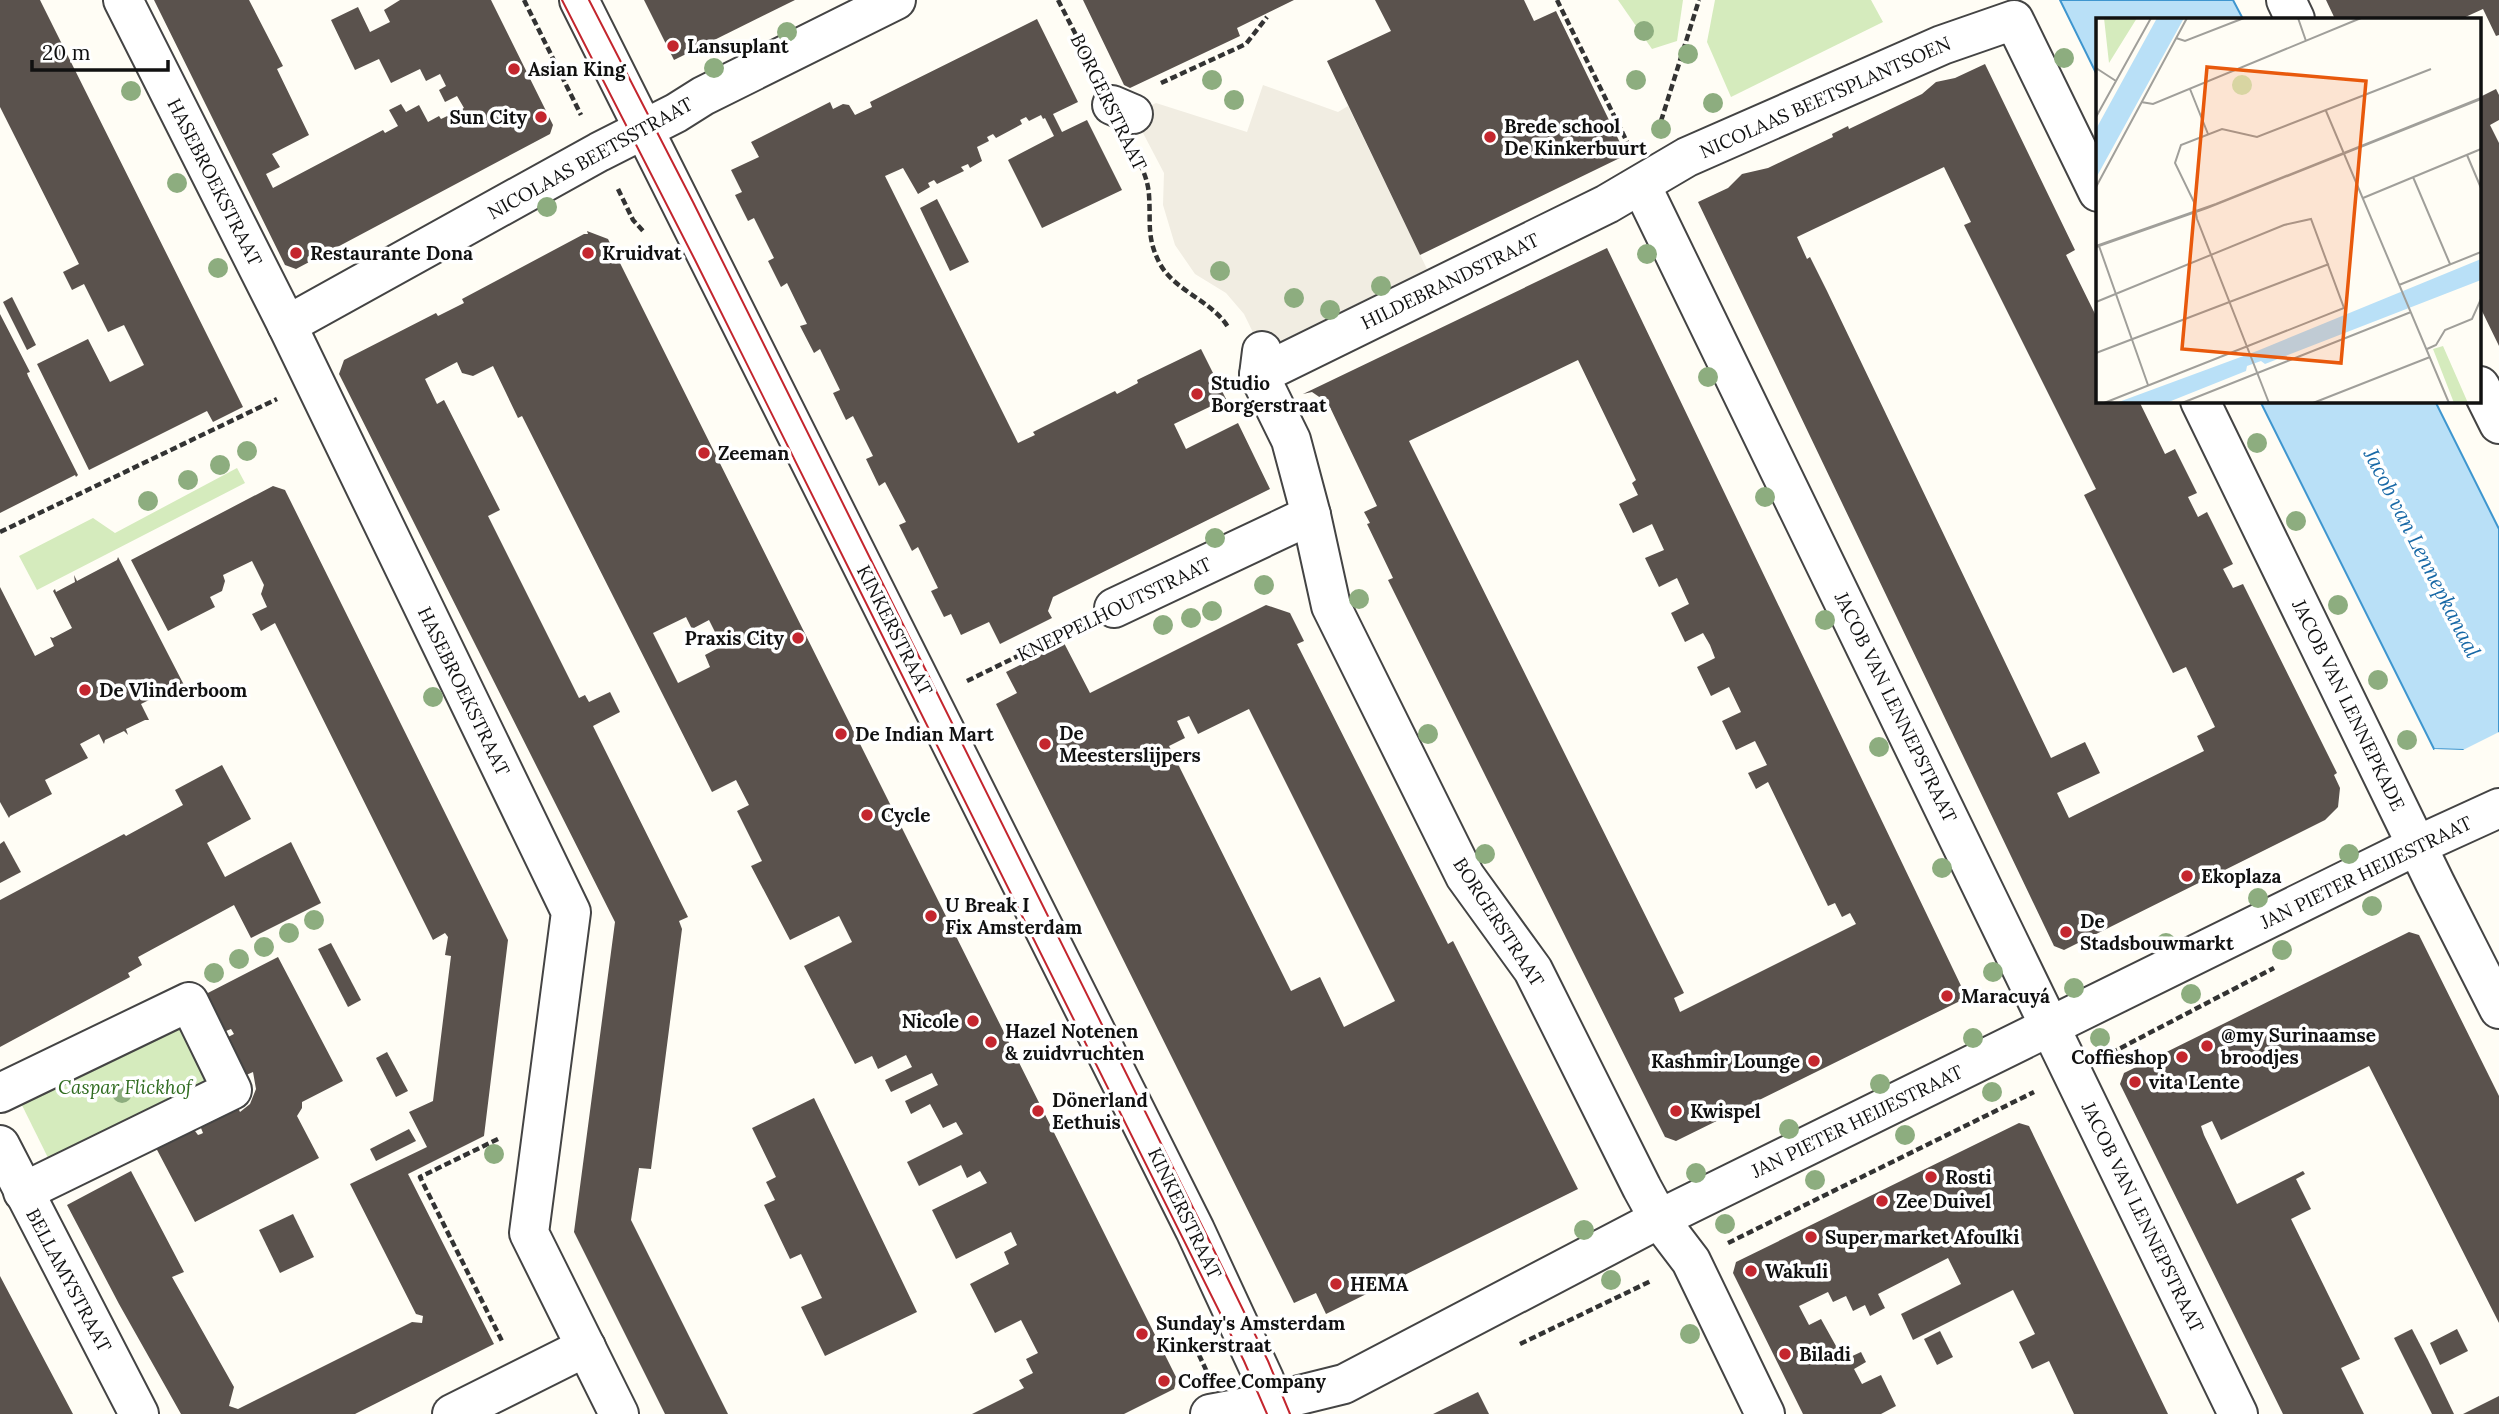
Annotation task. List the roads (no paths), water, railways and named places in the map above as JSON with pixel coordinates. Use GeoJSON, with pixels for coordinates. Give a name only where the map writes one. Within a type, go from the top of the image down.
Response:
{"type":"FeatureCollection","features":[{"type":"Feature","properties":{"kind":"street","name":"HASEBROEKSTRAAT"},"geometry":{"type":"LineString","coordinates":[[123,0],[287,325],[571,912],[529,1233],[619,1414]]}},
{"type":"Feature","properties":{"kind":"street","name":"KINKERSTRAAT"},"geometry":{"type":"LineString","coordinates":[[579,0],[1195,1230],[1275,1408]]}},
{"type":"Feature","properties":{"kind":"street","name":"NICOLAAS BEETSSTRAAT"},"geometry":{"type":"LineString","coordinates":[[287,325],[703,96],[896,0]]}},
{"type":"Feature","properties":{"kind":"street"},"geometry":{"type":"LineString","coordinates":[[2286,0],[2295,18]]}},
{"type":"Feature","properties":{"kind":"street","name":"NICOLAAS BEETSPLANTSOEN"},"geometry":{"type":"LineString","coordinates":[[1641,185],[1687,158],[1776,118],[1942,45],[2014,20],[2096,188]]}},
{"type":"Feature","properties":{"kind":"street","name":"HILDEBRANDSTRAAT"},"geometry":{"type":"LineString","coordinates":[[1260,363],[1607,204],[1641,185]]}},
{"type":"Feature","properties":{"kind":"street","name":"JACOB VAN LENNEPSTRAAT"},"geometry":{"type":"LineString","coordinates":[[1641,185],[2238,1414]]}},
{"type":"Feature","properties":{"kind":"street","name":"BORGERSTRAAT"},"geometry":{"type":"LineString","coordinates":[[1260,363],[1291,440],[1331,606],[1465,876],[1533,970],[1659,1219],[1690,1261],[1765,1414]]}},
{"type":"Feature","properties":{"kind":"street"},"geometry":{"type":"LineString","coordinates":[[2482,390],[2499,424]]}},
{"type":"Feature","properties":{"kind":"street","name":"JACOB VAN LENNEPKADE"},"geometry":{"type":"LineString","coordinates":[[2200,402],[2499,1009]]}},
{"type":"Feature","properties":{"kind":"street","name":"KNEPPELHOUTSTRAAT"},"geometry":{"type":"LineString","coordinates":[[1114,608],[1311,515]]}},
{"type":"Feature","properties":{"kind":"street","name":"JAN PIETER HEIJESTRAAT"},"geometry":{"type":"LineString","coordinates":[[1210,1414],[1275,1408],[1344,1384],[1659,1219],[2484,815]]}},
{"type":"Feature","properties":{"kind":"street"},"geometry":{"type":"LineString","coordinates":[[0,1093],[189,1002],[232,1090],[23,1192]]}},
{"type":"Feature","properties":{"kind":"street","name":"BELLAMYSTRAAT"},"geometry":{"type":"LineString","coordinates":[[0,1145],[139,1414]]}},
{"type":"Feature","properties":{"kind":"street"},"geometry":{"type":"LineString","coordinates":[[452,1414],[586,1347]]}},
{"type":"Feature","properties":{"kind":"water"},"geometry":{"type":"Polygon","coordinates":[[[2060,0],[2233,0],[2242,18],[2096,18],[2096,73],[2060,0]]]}},
{"type":"Feature","properties":{"kind":"water","name":"Jacob van Lennepkanaal"},"geometry":{"type":"Polygon","coordinates":[[[2260,402],[2436,402],[2499,529],[2499,824],[2463,750],[2434,749],[2260,402]]]}},
{"type":"Feature","properties":{"kind":"tram line"},"geometry":{"type":"LineString","coordinates":[[562,0],[695,260],[1244,1361],[1267,1414]]}},
{"type":"Feature","properties":{"kind":"tram line"},"geometry":{"type":"LineString","coordinates":[[589,0],[693,202],[1206,1234],[1268,1361],[1290,1414]]}},
{"type":"Feature","properties":{"kind":"place","name":"Lansuplant"},"geometry":{"type":"Point","coordinates":[673,46]}},
{"type":"Feature","properties":{"kind":"place","name":"Asian King"},"geometry":{"type":"Point","coordinates":[514,69]}},
{"type":"Feature","properties":{"kind":"place","name":"Sun City"},"geometry":{"type":"Point","coordinates":[541,117]}},
{"type":"Feature","properties":{"kind":"place","name":"Brede school De Kinkerbuurt"},"geometry":{"type":"Point","coordinates":[1490,137]}},
{"type":"Feature","properties":{"kind":"place","name":"Restaurante Dona"},"geometry":{"type":"Point","coordinates":[296,253]}},
{"type":"Feature","properties":{"kind":"place","name":"Kruidvat"},"geometry":{"type":"Point","coordinates":[588,253]}},
{"type":"Feature","properties":{"kind":"place","name":"Studio Borgerstraat"},"geometry":{"type":"Point","coordinates":[1197,394]}},
{"type":"Feature","properties":{"kind":"place","name":"Zeeman"},"geometry":{"type":"Point","coordinates":[704,453]}},
{"type":"Feature","properties":{"kind":"place","name":"Praxis City"},"geometry":{"type":"Point","coordinates":[798,638]}},
{"type":"Feature","properties":{"kind":"place","name":"De Vlinderboom"},"geometry":{"type":"Point","coordinates":[85,690]}},
{"type":"Feature","properties":{"kind":"place","name":"De Indian Mart"},"geometry":{"type":"Point","coordinates":[841,734]}},
{"type":"Feature","properties":{"kind":"place","name":"De Meesterslijpers"},"geometry":{"type":"Point","coordinates":[1045,744]}},
{"type":"Feature","properties":{"kind":"place","name":"Cycle"},"geometry":{"type":"Point","coordinates":[867,815]}},
{"type":"Feature","properties":{"kind":"place","name":"Ekoplaza"},"geometry":{"type":"Point","coordinates":[2187,876]}},
{"type":"Feature","properties":{"kind":"place","name":"U Break I Fix Amsterdam"},"geometry":{"type":"Point","coordinates":[931,916]}},
{"type":"Feature","properties":{"kind":"place","name":"De Stadsbouwmarkt"},"geometry":{"type":"Point","coordinates":[2066,932]}},
{"type":"Feature","properties":{"kind":"place","name":"Maracuyá"},"geometry":{"type":"Point","coordinates":[1947,996]}},
{"type":"Feature","properties":{"kind":"place","name":"Nicole"},"geometry":{"type":"Point","coordinates":[973,1021]}},
{"type":"Feature","properties":{"kind":"place","name":"Hazel Notenen & zuidvruchten"},"geometry":{"type":"Point","coordinates":[991,1042]}},
{"type":"Feature","properties":{"kind":"place","name":"@my Surinaamse broodjes"},"geometry":{"type":"Point","coordinates":[2207,1046]}},
{"type":"Feature","properties":{"kind":"place","name":"Coffieshop"},"geometry":{"type":"Point","coordinates":[2182,1057]}},
{"type":"Feature","properties":{"kind":"place","name":"Kashmir Lounge"},"geometry":{"type":"Point","coordinates":[1814,1061]}},
{"type":"Feature","properties":{"kind":"place","name":"vita Lente"},"geometry":{"type":"Point","coordinates":[2135,1082]}},
{"type":"Feature","properties":{"kind":"place","name":"Dönerland Eethuis"},"geometry":{"type":"Point","coordinates":[1038,1111]}},
{"type":"Feature","properties":{"kind":"place","name":"Kwispel"},"geometry":{"type":"Point","coordinates":[1676,1111]}},
{"type":"Feature","properties":{"kind":"place","name":"Rosti"},"geometry":{"type":"Point","coordinates":[1931,1177]}},
{"type":"Feature","properties":{"kind":"place","name":"Zee Duivel"},"geometry":{"type":"Point","coordinates":[1882,1201]}},
{"type":"Feature","properties":{"kind":"place","name":"Super market Afoulki"},"geometry":{"type":"Point","coordinates":[1811,1237]}},
{"type":"Feature","properties":{"kind":"place","name":"Wakuli"},"geometry":{"type":"Point","coordinates":[1751,1271]}},
{"type":"Feature","properties":{"kind":"place","name":"HEMA"},"geometry":{"type":"Point","coordinates":[1336,1284]}},
{"type":"Feature","properties":{"kind":"place","name":"Sunday's Amsterdam Kinkerstraat"},"geometry":{"type":"Point","coordinates":[1142,1334]}},
{"type":"Feature","properties":{"kind":"place","name":"Biladi"},"geometry":{"type":"Point","coordinates":[1785,1354]}},
{"type":"Feature","properties":{"kind":"place","name":"Coffee Company"},"geometry":{"type":"Point","coordinates":[1164,1381]}},
{"type":"Feature","properties":{"kind":"park label","name":"Caspar Flickhof"},"geometry":{"type":"Point","coordinates":[125,1087]}}]}
